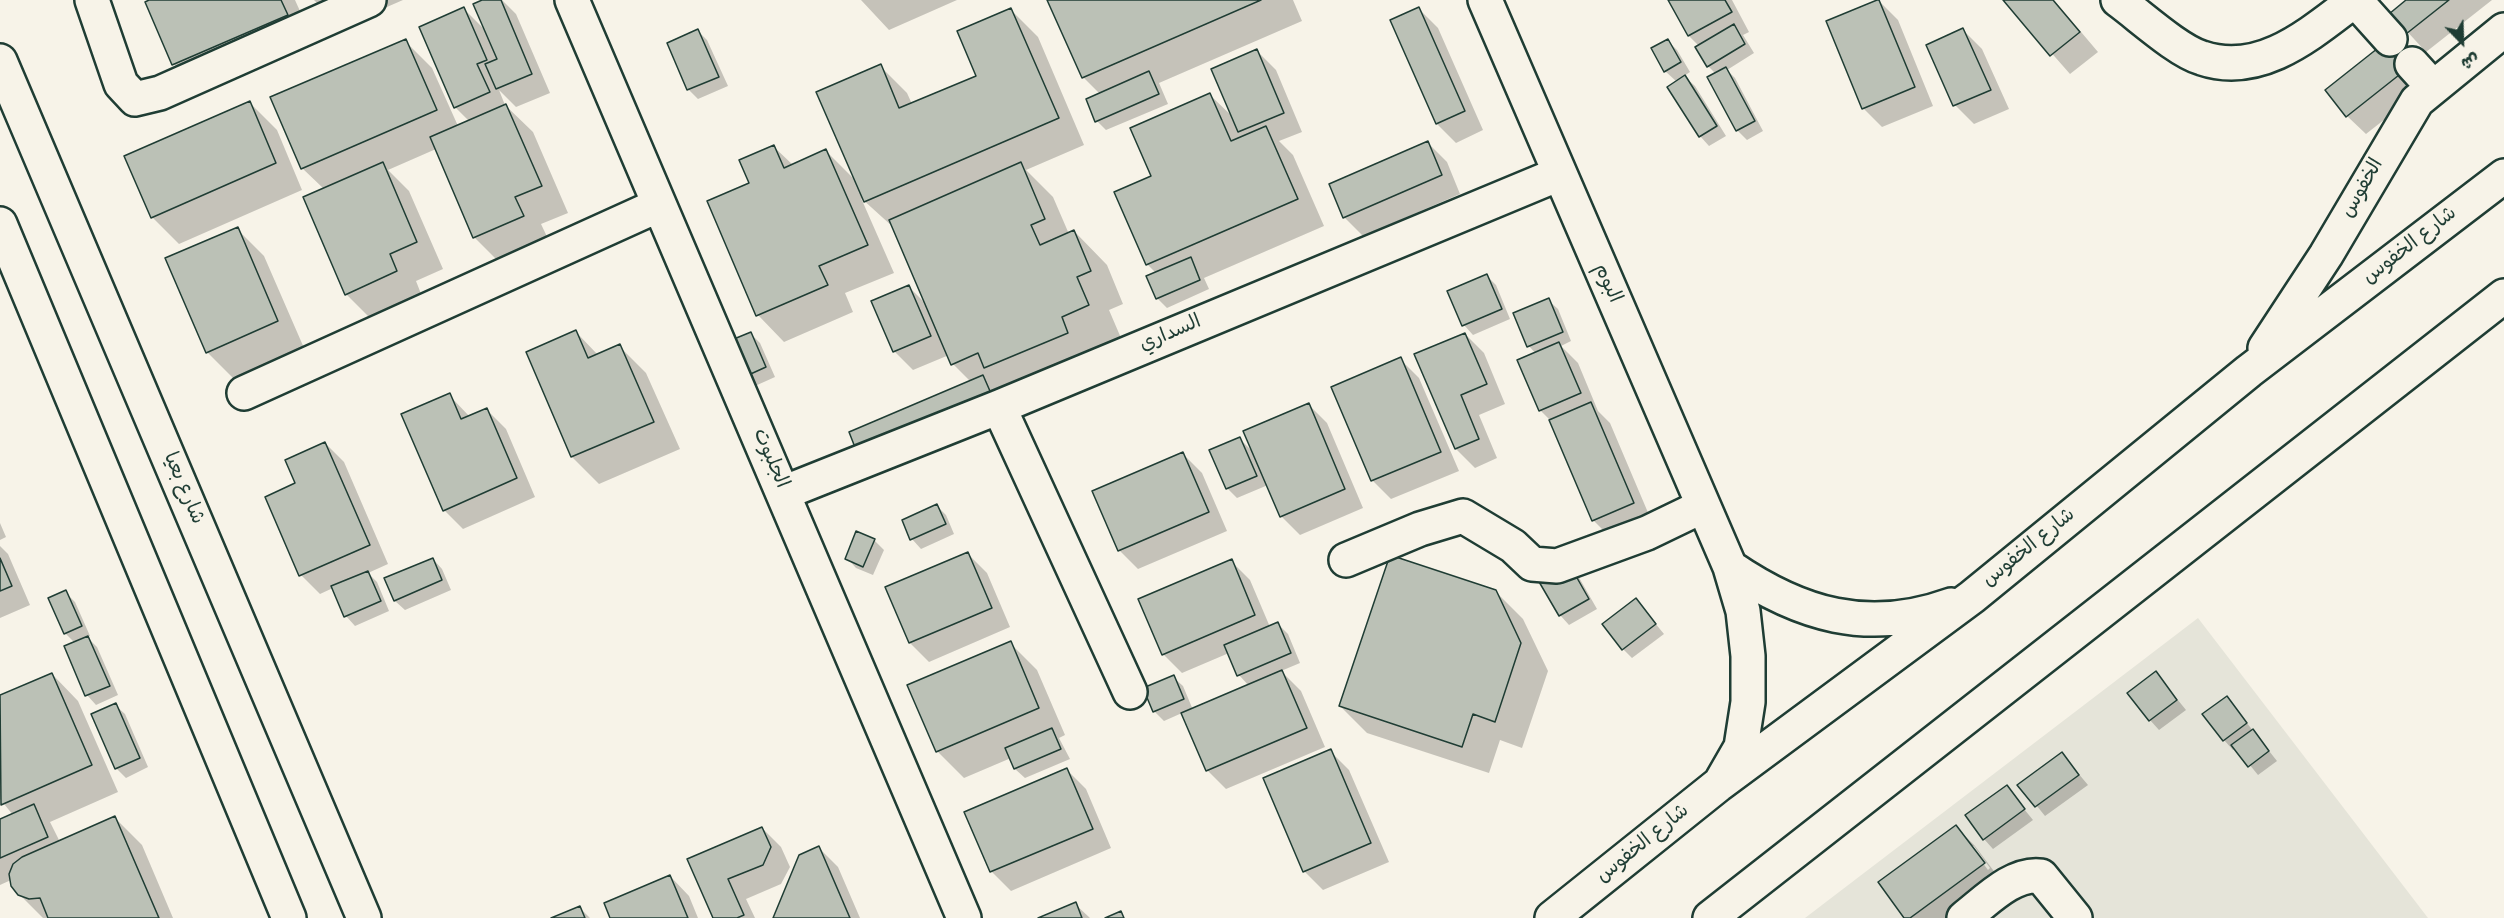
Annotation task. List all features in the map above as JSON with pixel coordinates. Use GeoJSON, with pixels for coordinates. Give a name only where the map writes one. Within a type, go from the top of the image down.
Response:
{"type":"FeatureCollection","features":[{"type":"Feature","properties":{"kind":"street"},"geometry":{"type":"LineString","coordinates":[[92,0],[121,84],[135,99],[160,93],[369,0]]}},
{"type":"Feature","properties":{"kind":"street","name":"الجلبوت"},"geometry":{"type":"LineString","coordinates":[[572,0],[964,918]]}},
{"type":"Feature","properties":{"kind":"street","name":"البوم"},"geometry":{"type":"LineString","coordinates":[[1485,0],[1558,174],[1730,567],[1743,611],[1748,656],[1748,702],[1741,747],[1718,785]]}},
{"type":"Feature","properties":{"kind":"street"},"geometry":{"type":"LineString","coordinates":[[2118,0],[2202,58],[2247,64],[2298,43],[2355,0],[2390,39]]}},
{"type":"Feature","properties":{"kind":"street","name":"الخفوس"},"geometry":{"type":"LineString","coordinates":[[2249,371],[2326,255],[2403,121],[2417,101],[2422,75],[2504,30]]}},
{"type":"Feature","properties":{"kind":"street","name":"شارع بعيا"},"geometry":{"type":"LineString","coordinates":[[4,80],[364,918]]}},
{"type":"Feature","properties":{"kind":"street","name":"السداري"},"geometry":{"type":"LineString","coordinates":[[783,493],[999,407],[1558,174]]}},
{"type":"Feature","properties":{"kind":"street","name":"شارع الخفوس"},"geometry":{"type":"LineString","coordinates":[[1552,918],[1718,785],[1972,597],[2249,371],[2504,176]]}},
{"type":"Feature","properties":{"kind":"street"},"geometry":{"type":"LineString","coordinates":[[244,393],[660,205]]}},
{"type":"Feature","properties":{"kind":"street"},"geometry":{"type":"LineString","coordinates":[[0,224],[289,918]]}},
{"type":"Feature","properties":{"kind":"street"},"geometry":{"type":"LineString","coordinates":[[0,251],[23,277]]}},
{"type":"Feature","properties":{"kind":"street"},"geometry":{"type":"LineString","coordinates":[[1710,918],[2504,296]]}},
{"type":"Feature","properties":{"kind":"street"},"geometry":{"type":"LineString","coordinates":[[999,407],[1130,692]]}},
{"type":"Feature","properties":{"kind":"street"},"geometry":{"type":"LineString","coordinates":[[1346,561],[1420,529],[1463,516],[1513,546],[1532,564],[1557,566],[1647,532],[1703,506]]}},
{"type":"Feature","properties":{"kind":"street"},"geometry":{"type":"LineString","coordinates":[[1730,567],[1765,591],[1805,608],[1846,618],[1889,619],[1931,612],[1972,597]]}},
{"type":"Feature","properties":{"kind":"street"},"geometry":{"type":"LineString","coordinates":[[1964,918],[2012,882],[2030,874],[2041,876],[2075,918]]}},
{"type":"Feature","properties":{"kind":"shaded area"},"geometry":{"type":"Polygon","coordinates":[[[2198,618],[2428,918],[1805,918],[2198,618]]]}},
{"type":"Feature","properties":{"kind":"building"},"geometry":{"type":"Polygon","coordinates":[[[149,0],[281,0],[288,15],[172,65],[145,2],[149,0]]]}},
{"type":"Feature","properties":{"kind":"building"},"geometry":{"type":"Polygon","coordinates":[[[482,0],[501,0],[532,74],[496,89],[485,64],[497,59],[473,4],[482,0]]]}},
{"type":"Feature","properties":{"kind":"building"},"geometry":{"type":"Polygon","coordinates":[[[1047,0],[1261,0],[1082,78],[1047,0]]]}},
{"type":"Feature","properties":{"kind":"building"},"geometry":{"type":"Polygon","coordinates":[[[1668,0],[1725,0],[1732,12],[1688,36],[1668,0]]]}},
{"type":"Feature","properties":{"kind":"building"},"geometry":{"type":"Polygon","coordinates":[[[1879,0],[1915,87],[1862,109],[1826,21],[1879,0]]]}},
{"type":"Feature","properties":{"kind":"building"},"geometry":{"type":"Polygon","coordinates":[[[2003,0],[2053,0],[2080,32],[2050,56],[2003,0]]]}},
{"type":"Feature","properties":{"kind":"building"},"geometry":{"type":"Polygon","coordinates":[[[2406,0],[2449,0],[2406,34],[2389,14],[2406,0]]]}},
{"type":"Feature","properties":{"kind":"building"},"geometry":{"type":"Polygon","coordinates":[[[464,7],[487,60],[477,64],[490,92],[454,108],[419,27],[464,7]]]}},
{"type":"Feature","properties":{"kind":"building"},"geometry":{"type":"Polygon","coordinates":[[[1419,7],[1465,111],[1436,124],[1390,20],[1419,7]]]}},
{"type":"Feature","properties":{"kind":"building"},"geometry":{"type":"Polygon","coordinates":[[[1011,8],[1059,118],[864,202],[816,92],[881,64],[899,108],[976,76],[957,31],[1011,8]]]}},
{"type":"Feature","properties":{"kind":"building"},"geometry":{"type":"Polygon","coordinates":[[[1734,24],[1745,44],[1707,67],[1695,47],[1734,24]]]}},
{"type":"Feature","properties":{"kind":"building"},"geometry":{"type":"Polygon","coordinates":[[[1963,28],[1991,90],[1953,106],[1926,45],[1963,28]]]}},
{"type":"Feature","properties":{"kind":"building"},"geometry":{"type":"Polygon","coordinates":[[[698,29],[719,77],[687,90],[667,43],[698,29]]]}},
{"type":"Feature","properties":{"kind":"building"},"geometry":{"type":"Polygon","coordinates":[[[2397,33],[2418,60],[2346,117],[2325,90],[2397,33]]]}},
{"type":"Feature","properties":{"kind":"building"},"geometry":{"type":"Polygon","coordinates":[[[406,39],[437,110],[301,169],[270,97],[406,39]]]}},
{"type":"Feature","properties":{"kind":"building"},"geometry":{"type":"Polygon","coordinates":[[[1668,39],[1681,62],[1664,72],[1651,48],[1668,39]]]}},
{"type":"Feature","properties":{"kind":"building"},"geometry":{"type":"Polygon","coordinates":[[[1257,49],[1284,113],[1238,132],[1211,69],[1257,49]]]}},
{"type":"Feature","properties":{"kind":"building"},"geometry":{"type":"Polygon","coordinates":[[[1726,67],[1755,121],[1736,131],[1707,77],[1726,67]]]}},
{"type":"Feature","properties":{"kind":"building"},"geometry":{"type":"Polygon","coordinates":[[[1149,71],[1159,94],[1095,122],[1086,99],[1149,71]]]}},
{"type":"Feature","properties":{"kind":"building"},"geometry":{"type":"Polygon","coordinates":[[[1685,75],[1717,126],[1699,137],[1667,87],[1685,75]]]}},
{"type":"Feature","properties":{"kind":"building"},"geometry":{"type":"Polygon","coordinates":[[[1210,93],[1231,141],[1266,126],[1298,199],[1146,265],[1114,192],[1151,176],[1130,128],[1210,93]]]}},
{"type":"Feature","properties":{"kind":"building"},"geometry":{"type":"Polygon","coordinates":[[[250,101],[276,163],[151,218],[124,156],[250,101]]]}},
{"type":"Feature","properties":{"kind":"building"},"geometry":{"type":"Polygon","coordinates":[[[506,104],[542,186],[515,197],[524,216],[473,238],[430,137],[506,104]]]}},
{"type":"Feature","properties":{"kind":"building"},"geometry":{"type":"Polygon","coordinates":[[[1428,141],[1442,175],[1343,218],[1329,184],[1428,141]]]}},
{"type":"Feature","properties":{"kind":"building"},"geometry":{"type":"Polygon","coordinates":[[[774,145],[784,168],[826,149],[868,245],[819,266],[828,285],[756,316],[707,201],[749,183],[739,160],[774,145]]]}},
{"type":"Feature","properties":{"kind":"building"},"geometry":{"type":"Polygon","coordinates":[[[383,162],[417,242],[390,254],[397,271],[345,295],[303,197],[383,162]]]}},
{"type":"Feature","properties":{"kind":"building"},"geometry":{"type":"Polygon","coordinates":[[[1021,162],[1045,219],[1031,225],[1040,245],[1074,230],[1091,271],[1077,277],[1089,305],[1062,317],[1068,333],[984,368],[978,353],[951,365],[889,220],[1021,162]]]}},
{"type":"Feature","properties":{"kind":"building"},"geometry":{"type":"Polygon","coordinates":[[[238,227],[278,321],[206,353],[165,258],[238,227]]]}},
{"type":"Feature","properties":{"kind":"building"},"geometry":{"type":"Polygon","coordinates":[[[1191,257],[1200,280],[1156,299],[1146,276],[1191,257]]]}},
{"type":"Feature","properties":{"kind":"building"},"geometry":{"type":"Polygon","coordinates":[[[1487,274],[1502,309],[1462,326],[1447,291],[1487,274]]]}},
{"type":"Feature","properties":{"kind":"building"},"geometry":{"type":"Polygon","coordinates":[[[909,285],[931,336],[893,352],[871,301],[909,285]]]}},
{"type":"Feature","properties":{"kind":"building"},"geometry":{"type":"Polygon","coordinates":[[[1549,298],[1563,332],[1527,347],[1513,313],[1549,298]]]}},
{"type":"Feature","properties":{"kind":"building"},"geometry":{"type":"Polygon","coordinates":[[[576,330],[588,358],[620,344],[654,422],[571,457],[526,352],[576,330]]]}},
{"type":"Feature","properties":{"kind":"building"},"geometry":{"type":"Polygon","coordinates":[[[751,332],[766,367],[744,377],[729,341],[751,332]]]}},
{"type":"Feature","properties":{"kind":"building"},"geometry":{"type":"Polygon","coordinates":[[[1465,333],[1487,384],[1461,395],[1479,439],[1455,449],[1414,354],[1465,333]]]}},
{"type":"Feature","properties":{"kind":"building"},"geometry":{"type":"Polygon","coordinates":[[[1559,342],[1581,393],[1539,411],[1517,360],[1559,342]]]}},
{"type":"Feature","properties":{"kind":"building"},"geometry":{"type":"Polygon","coordinates":[[[1401,357],[1441,452],[1371,481],[1331,387],[1401,357]]]}},
{"type":"Feature","properties":{"kind":"building"},"geometry":{"type":"Polygon","coordinates":[[[983,375],[993,398],[858,455],[849,432],[983,375]]]}},
{"type":"Feature","properties":{"kind":"building"},"geometry":{"type":"Polygon","coordinates":[[[450,393],[461,419],[487,408],[517,478],[443,511],[401,414],[450,393]]]}},
{"type":"Feature","properties":{"kind":"building"},"geometry":{"type":"Polygon","coordinates":[[[1591,402],[1634,503],[1592,521],[1549,420],[1591,402]]]}},
{"type":"Feature","properties":{"kind":"building"},"geometry":{"type":"Polygon","coordinates":[[[1309,403],[1345,489],[1280,517],[1243,431],[1309,403]]]}},
{"type":"Feature","properties":{"kind":"building"},"geometry":{"type":"Polygon","coordinates":[[[1240,437],[1257,476],[1226,489],[1209,450],[1240,437]]]}},
{"type":"Feature","properties":{"kind":"building"},"geometry":{"type":"Polygon","coordinates":[[[325,442],[370,545],[299,576],[265,497],[295,483],[285,460],[325,442]]]}},
{"type":"Feature","properties":{"kind":"building"},"geometry":{"type":"Polygon","coordinates":[[[1183,452],[1209,512],[1118,551],[1092,491],[1183,452]]]}},
{"type":"Feature","properties":{"kind":"building"},"geometry":{"type":"Polygon","coordinates":[[[937,504],[946,524],[910,540],[902,520],[937,504]]]}},
{"type":"Feature","properties":{"kind":"building"},"geometry":{"type":"Polygon","coordinates":[[[856,531],[875,539],[863,567],[845,559],[856,531]]]}},
{"type":"Feature","properties":{"kind":"building"},"geometry":{"type":"Polygon","coordinates":[[[968,552],[992,608],[909,643],[885,587],[968,552]]]}},
{"type":"Feature","properties":{"kind":"building"},"geometry":{"type":"Polygon","coordinates":[[[1390,555],[1496,590],[1521,643],[1495,722],[1473,714],[1462,747],[1339,706],[1390,555]]]}},
{"type":"Feature","properties":{"kind":"building"},"geometry":{"type":"Polygon","coordinates":[[[0,558],[12,586],[0,591],[0,558]]]}},
{"type":"Feature","properties":{"kind":"building"},"geometry":{"type":"Polygon","coordinates":[[[433,558],[442,580],[394,601],[384,578],[433,558]]]}},
{"type":"Feature","properties":{"kind":"building"},"geometry":{"type":"Polygon","coordinates":[[[1232,559],[1255,615],[1162,655],[1138,599],[1232,559]]]}},
{"type":"Feature","properties":{"kind":"building"},"geometry":{"type":"Polygon","coordinates":[[[1568,562],[1589,599],[1559,616],[1538,580],[1568,562]]]}},
{"type":"Feature","properties":{"kind":"building"},"geometry":{"type":"Polygon","coordinates":[[[368,571],[381,601],[344,617],[331,586],[368,571]]]}},
{"type":"Feature","properties":{"kind":"building"},"geometry":{"type":"Polygon","coordinates":[[[66,590],[82,626],[64,634],[48,598],[66,590]]]}},
{"type":"Feature","properties":{"kind":"building"},"geometry":{"type":"Polygon","coordinates":[[[1636,598],[1656,624],[1622,650],[1602,624],[1636,598]]]}},
{"type":"Feature","properties":{"kind":"building"},"geometry":{"type":"Polygon","coordinates":[[[1278,622],[1291,653],[1237,676],[1224,645],[1278,622]]]}},
{"type":"Feature","properties":{"kind":"building"},"geometry":{"type":"Polygon","coordinates":[[[88,636],[110,686],[85,696],[64,646],[88,636]]]}},
{"type":"Feature","properties":{"kind":"building"},"geometry":{"type":"Polygon","coordinates":[[[1011,641],[1039,708],[936,752],[907,685],[1011,641]]]}},
{"type":"Feature","properties":{"kind":"building"},"geometry":{"type":"Polygon","coordinates":[[[1282,670],[1307,728],[1206,771],[1181,713],[1282,670]]]}},
{"type":"Feature","properties":{"kind":"building"},"geometry":{"type":"Polygon","coordinates":[[[2156,671],[2177,700],[2149,721],[2127,693],[2156,671]]]}},
{"type":"Feature","properties":{"kind":"building"},"geometry":{"type":"Polygon","coordinates":[[[52,673],[92,765],[1,805],[0,695],[52,673]]]}},
{"type":"Feature","properties":{"kind":"building"},"geometry":{"type":"Polygon","coordinates":[[[1174,675],[1184,699],[1153,712],[1143,688],[1174,675]]]}},
{"type":"Feature","properties":{"kind":"building"},"geometry":{"type":"Polygon","coordinates":[[[2227,696],[2247,723],[2223,741],[2202,714],[2227,696]]]}},
{"type":"Feature","properties":{"kind":"building"},"geometry":{"type":"Polygon","coordinates":[[[116,703],[140,758],[115,769],[91,714],[116,703]]]}},
{"type":"Feature","properties":{"kind":"building"},"geometry":{"type":"Polygon","coordinates":[[[1052,728],[1061,749],[1014,769],[1005,748],[1052,728]]]}},
{"type":"Feature","properties":{"kind":"building"},"geometry":{"type":"Polygon","coordinates":[[[2253,729],[2269,751],[2248,767],[2231,745],[2253,729]]]}},
{"type":"Feature","properties":{"kind":"building"},"geometry":{"type":"Polygon","coordinates":[[[1331,749],[1371,843],[1303,872],[1263,778],[1331,749]]]}},
{"type":"Feature","properties":{"kind":"building"},"geometry":{"type":"Polygon","coordinates":[[[2062,752],[2079,775],[2035,807],[2017,785],[2062,752]]]}},
{"type":"Feature","properties":{"kind":"building"},"geometry":{"type":"Polygon","coordinates":[[[1067,768],[1093,829],[990,872],[964,812],[1067,768]]]}},
{"type":"Feature","properties":{"kind":"building"},"geometry":{"type":"Polygon","coordinates":[[[2007,785],[2025,809],[1983,840],[1965,815],[2007,785]]]}},
{"type":"Feature","properties":{"kind":"building"},"geometry":{"type":"Polygon","coordinates":[[[34,804],[48,837],[0,858],[0,819],[34,804]]]}},
{"type":"Feature","properties":{"kind":"building"},"geometry":{"type":"Polygon","coordinates":[[[115,816],[159,918],[48,918],[40,898],[29,899],[18,895],[11,886],[9,874],[13,864],[22,857],[115,816]]]}},
{"type":"Feature","properties":{"kind":"building"},"geometry":{"type":"Polygon","coordinates":[[[1956,825],[1985,863],[1910,918],[1904,918],[1878,882],[1956,825]]]}},
{"type":"Feature","properties":{"kind":"building"},"geometry":{"type":"Polygon","coordinates":[[[762,827],[771,847],[763,865],[728,879],[744,915],[737,918],[713,918],[687,859],[762,827]]]}},
{"type":"Feature","properties":{"kind":"building"},"geometry":{"type":"Polygon","coordinates":[[[819,846],[850,918],[773,918],[799,855],[819,846]]]}},
{"type":"Feature","properties":{"kind":"building"},"geometry":{"type":"Polygon","coordinates":[[[670,875],[688,918],[610,918],[604,903],[670,875]]]}},
{"type":"Feature","properties":{"kind":"building"},"geometry":{"type":"Polygon","coordinates":[[[1076,902],[1082,918],[1038,918],[1076,902]]]}},
{"type":"Feature","properties":{"kind":"building"},"geometry":{"type":"Polygon","coordinates":[[[580,906],[585,918],[551,918],[580,906]]]}},
{"type":"Feature","properties":{"kind":"building"},"geometry":{"type":"Polygon","coordinates":[[[1121,911],[1124,918],[1105,918],[1121,911]]]}}]}
